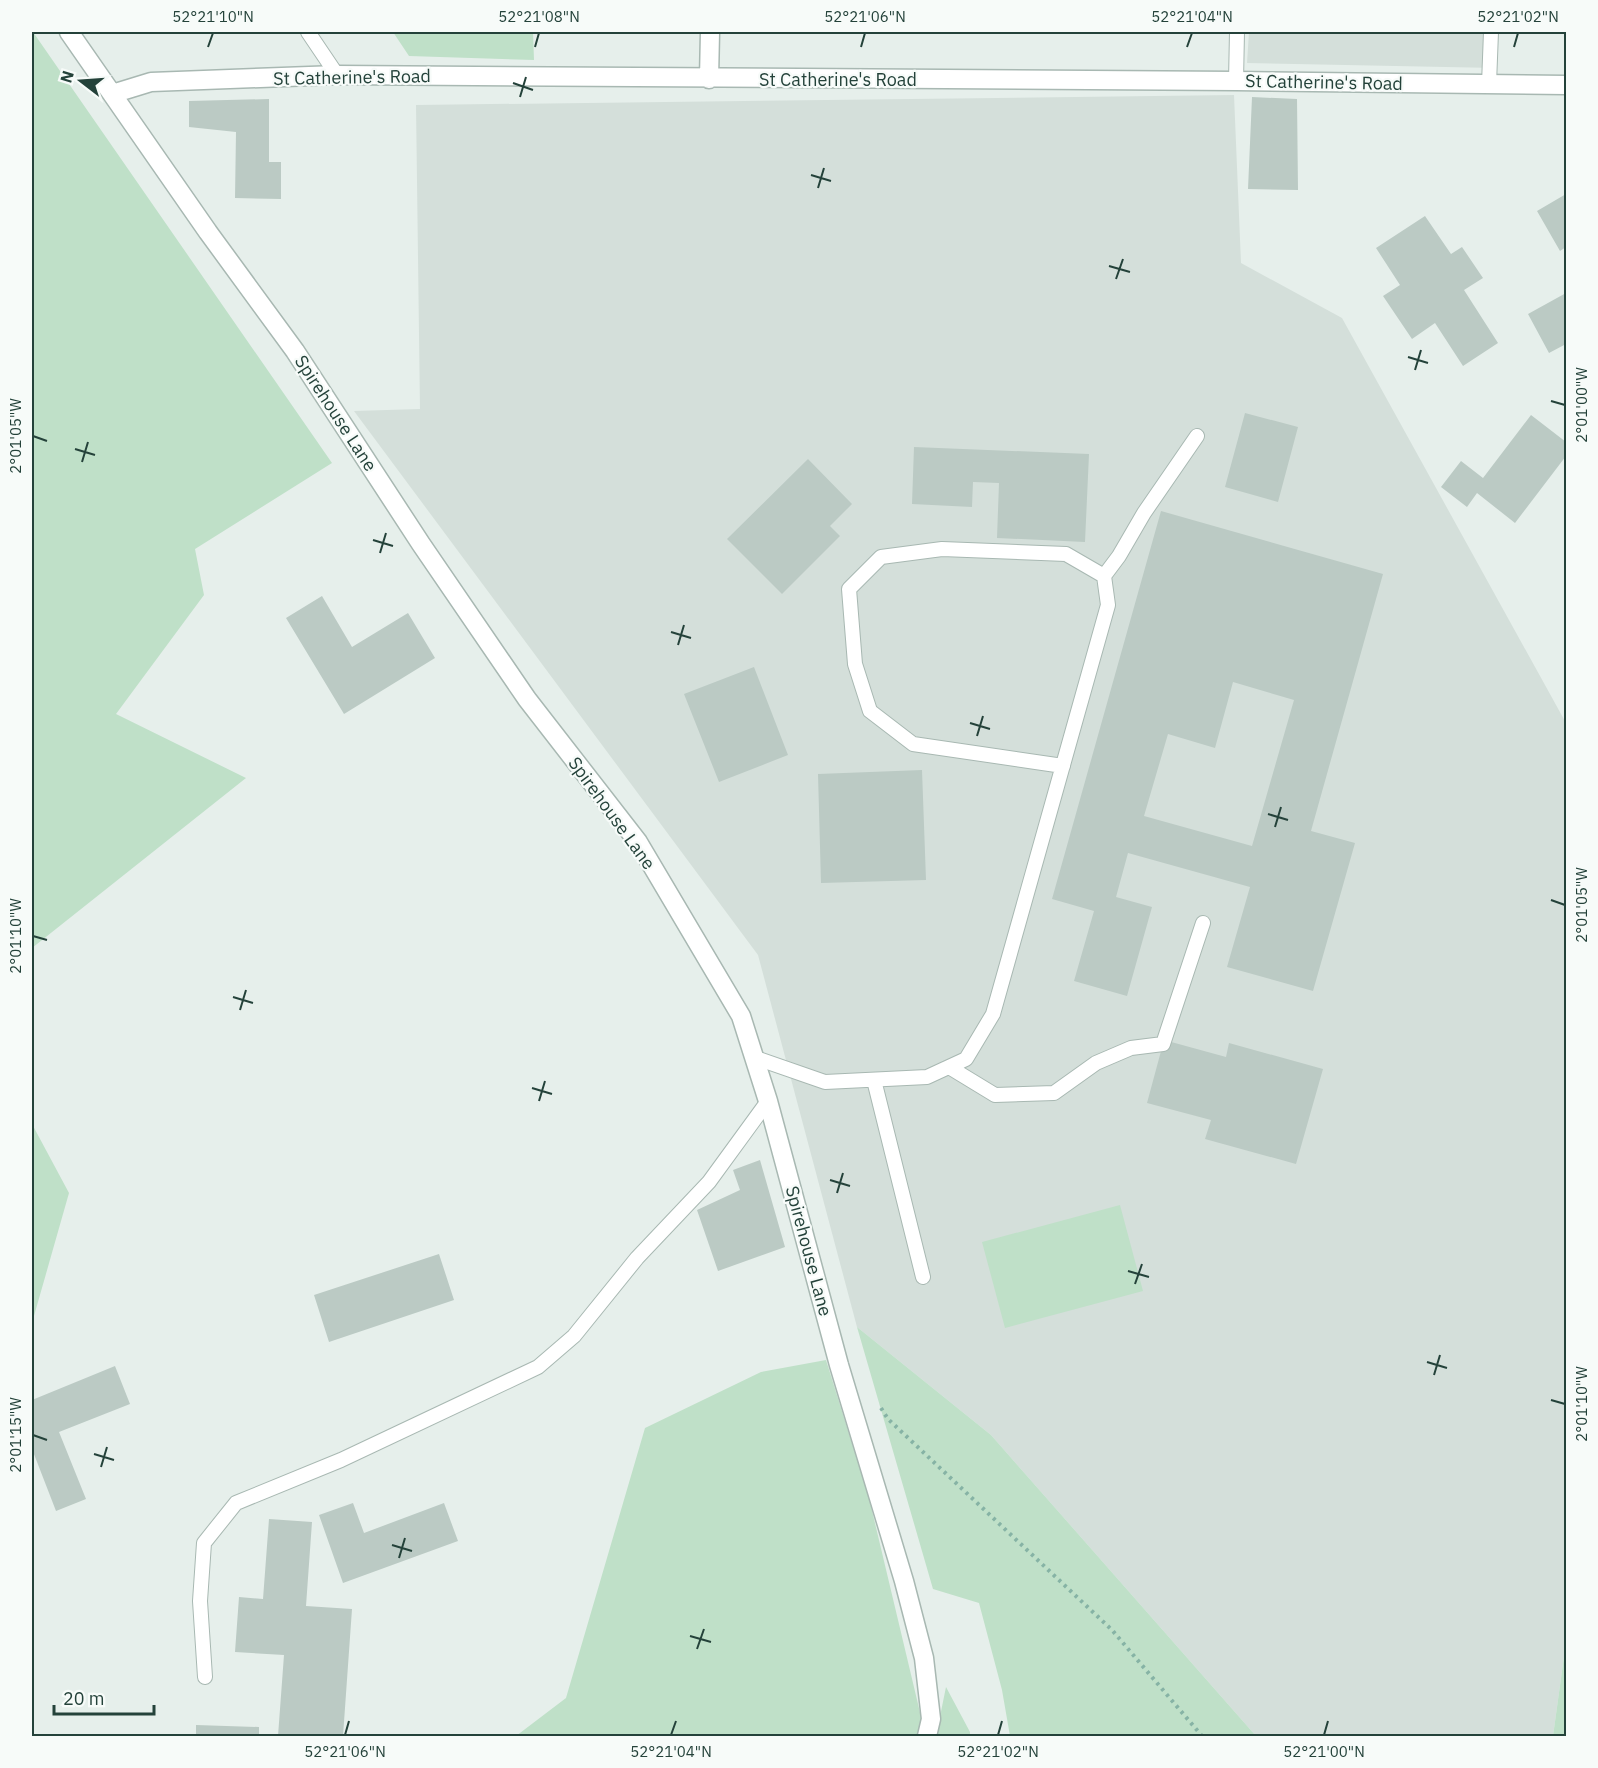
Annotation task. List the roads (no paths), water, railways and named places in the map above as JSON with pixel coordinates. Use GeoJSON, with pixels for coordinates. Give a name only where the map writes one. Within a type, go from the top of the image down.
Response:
{"type":"FeatureCollection","features":[{"type":"Feature","properties":{"kind":"street","name":"Spirehouse Lane"},"geometry":{"type":"LineString","coordinates":[[69,32],[208,232],[295,351],[527,699],[638,842],[741,1016],[768,1101],[839,1365],[904,1581],[924,1658],[931,1719],[927,1737]]}},
{"type":"Feature","properties":{"kind":"street"},"geometry":{"type":"LineString","coordinates":[[709,79],[710,32]]}},
{"type":"Feature","properties":{"kind":"street","name":"St Catherine's Road"},"geometry":{"type":"LineString","coordinates":[[112,94],[151,82],[337,75],[1566,85]]}},
{"type":"Feature","properties":{"kind":"lane"},"geometry":{"type":"LineString","coordinates":[[308,32],[337,75]]}},
{"type":"Feature","properties":{"kind":"lane"},"geometry":{"type":"LineString","coordinates":[[1236,81],[1237,32]]}},
{"type":"Feature","properties":{"kind":"lane"},"geometry":{"type":"LineString","coordinates":[[1489,84],[1491,32]]}},
{"type":"Feature","properties":{"kind":"lane"},"geometry":{"type":"LineString","coordinates":[[753,1057],[825,1082],[927,1077],[966,1059],[993,1014],[1108,605],[1104,576],[1197,436]]}},
{"type":"Feature","properties":{"kind":"lane"},"geometry":{"type":"LineString","coordinates":[[1063,766],[913,744],[870,711],[855,664],[849,589],[881,557],[942,549],[1066,554],[1104,576]]}},
{"type":"Feature","properties":{"kind":"lane"},"geometry":{"type":"LineString","coordinates":[[949,1067],[996,1095],[1054,1093],[1096,1063],[1131,1048],[1163,1044],[1203,923]]}},
{"type":"Feature","properties":{"kind":"lane"},"geometry":{"type":"LineString","coordinates":[[874,1080],[923,1277]]}},
{"type":"Feature","properties":{"kind":"lane"},"geometry":{"type":"LineString","coordinates":[[205,1677],[200,1601],[204,1543],[236,1503],[341,1460],[538,1367],[574,1336],[637,1258],[709,1182],[768,1101]]}}]}
